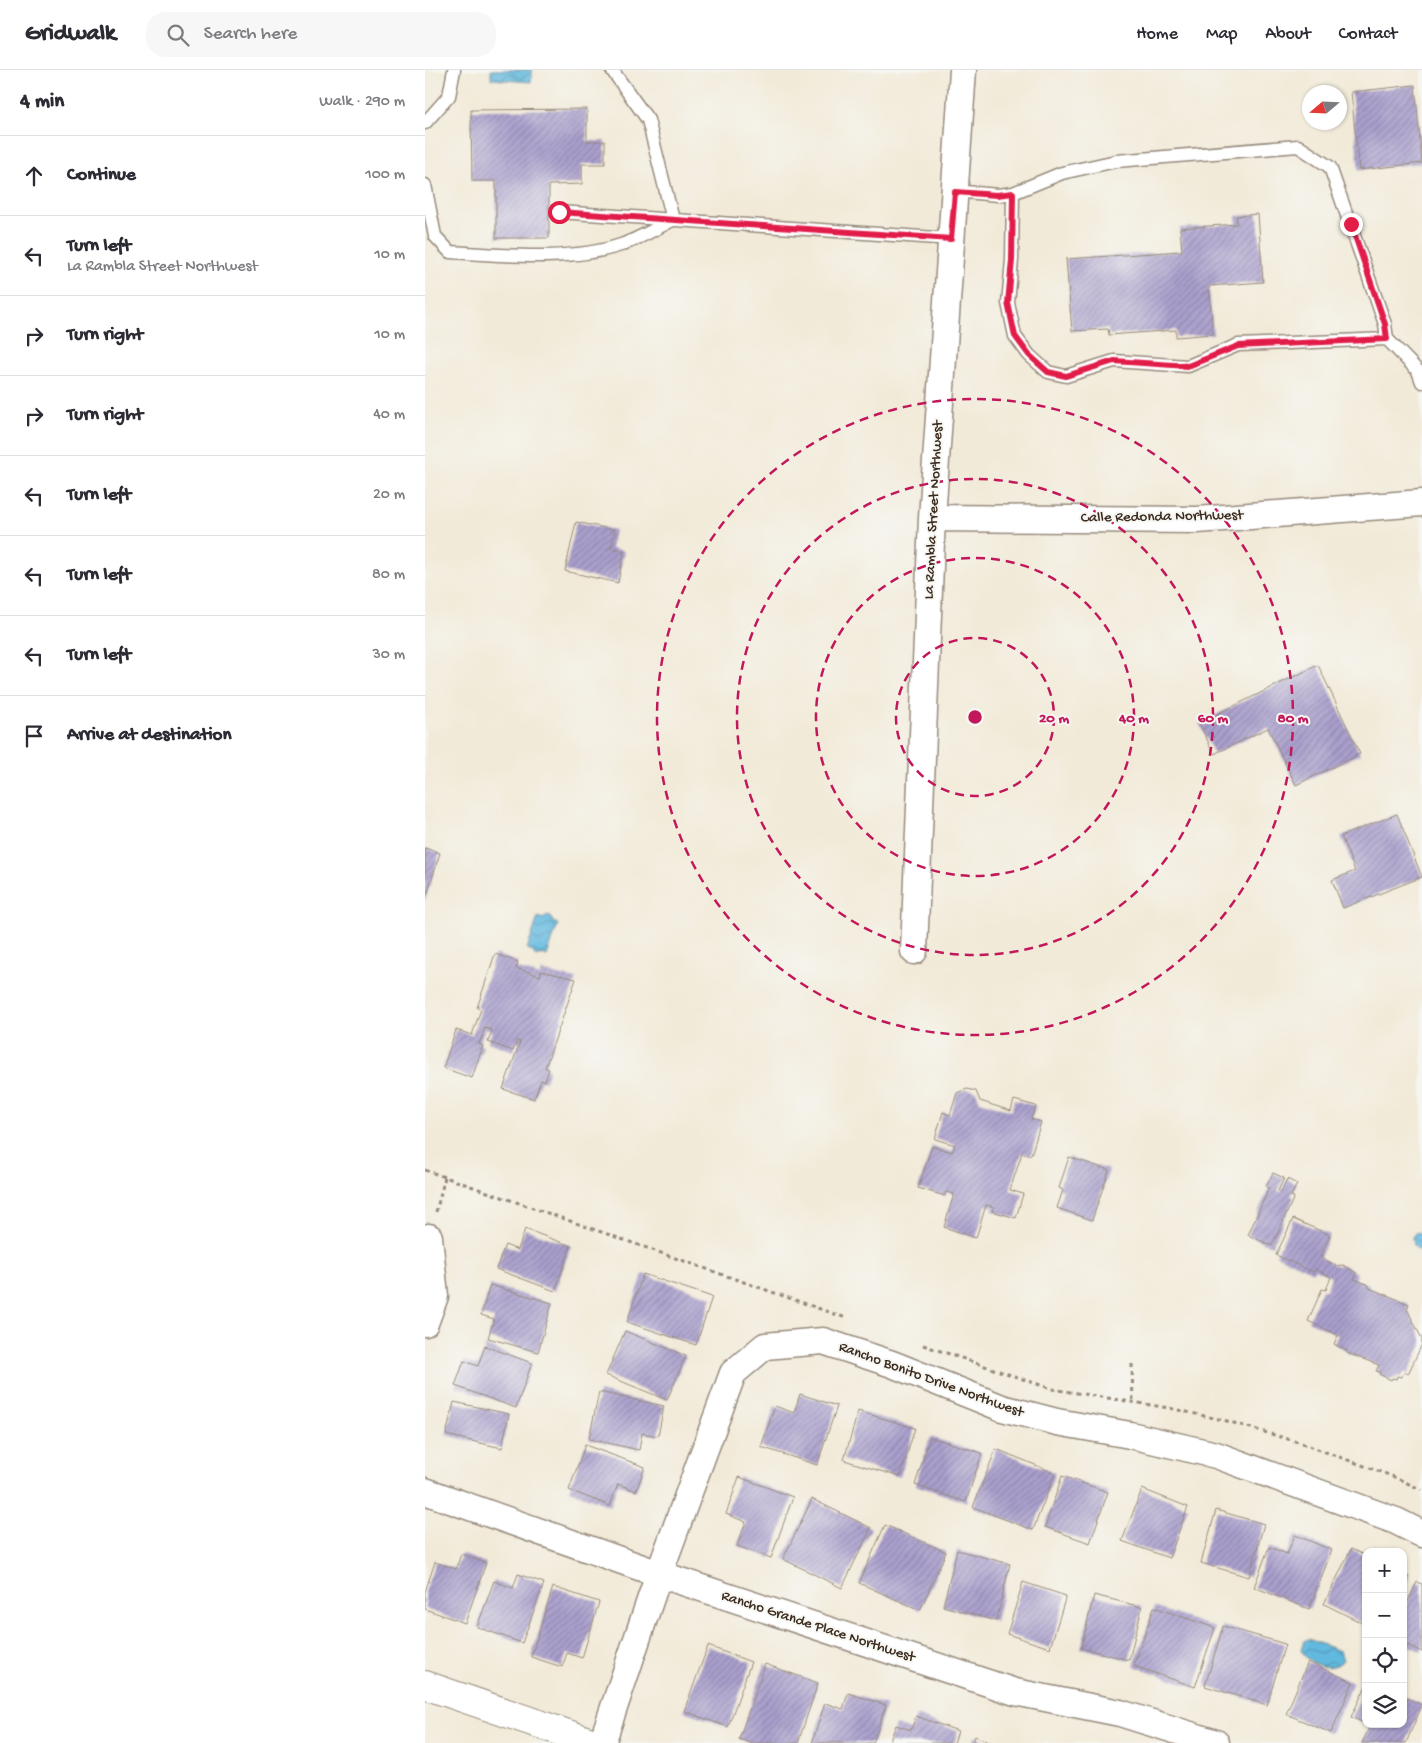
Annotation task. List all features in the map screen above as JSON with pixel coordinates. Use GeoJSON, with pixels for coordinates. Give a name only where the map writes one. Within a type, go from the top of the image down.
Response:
{"type":"FeatureCollection","features":[{"type":"Feature","properties":{"kind":"street","name":"La Rambla Street Northwest"},"geometry":{"type":"LineString","coordinates":[[914,951],[932,518],[963,70]]}},
{"type":"Feature","properties":{"kind":"street","name":"Calle Redonda Northwest"},"geometry":{"type":"LineString","coordinates":[[932,518],[1197,520],[1422,503]]}},
{"type":"Feature","properties":{"kind":"street"},"geometry":{"type":"LineString","coordinates":[[425,1323],[435,1296],[429,1238]]}},
{"type":"Feature","properties":{"kind":"street","name":"Rancho Bonito Drive Northwest"},"geometry":{"type":"LineString","coordinates":[[603,1743],[659,1574],[733,1373],[765,1346],[823,1341],[892,1364],[1002,1408],[1057,1422],[1130,1435],[1215,1455],[1396,1521],[1422,1534]]}},
{"type":"Feature","properties":{"kind":"street","name":"Rancho Grande Place Northwest"},"geometry":{"type":"LineString","coordinates":[[425,1491],[659,1574],[1015,1692],[1120,1713],[1216,1743]]}},
{"type":"Feature","properties":{"kind":"street"},"geometry":{"type":"LineString","coordinates":[[425,1685],[594,1743]]}},
{"type":"Feature","properties":{"kind":"lane"},"geometry":{"type":"LineString","coordinates":[[425,124],[449,96],[454,70]]}},
{"type":"Feature","properties":{"kind":"lane"},"geometry":{"type":"LineString","coordinates":[[612,70],[648,120],[673,220]]}},
{"type":"Feature","properties":{"kind":"lane"},"geometry":{"type":"LineString","coordinates":[[955,192],[997,195],[1013,193],[1062,173],[1116,161],[1298,146],[1330,167],[1385,324],[1387,339]]}},
{"type":"Feature","properties":{"kind":"lane"},"geometry":{"type":"LineString","coordinates":[[425,185],[435,236],[450,252],[559,255],[594,252],[623,245],[673,220]]}},
{"type":"Feature","properties":{"kind":"lane"},"geometry":{"type":"LineString","coordinates":[[1013,193],[1012,260],[1008,303],[1015,336],[1029,355],[1048,372],[1066,376],[1114,361],[1188,366],[1238,346],[1387,339],[1397,347],[1418,371],[1422,382]]}},
{"type":"Feature","properties":{"kind":"lane"},"geometry":{"type":"LineString","coordinates":[[559,212],[951,239]]}},
{"type":"Feature","properties":{"kind":"path"},"geometry":{"type":"LineString","coordinates":[[425,1170],[848,1319]]}},
{"type":"Feature","properties":{"kind":"path"},"geometry":{"type":"LineString","coordinates":[[429,1238],[445,1177]]}},
{"type":"Feature","properties":{"kind":"path"},"geometry":{"type":"LineString","coordinates":[[914,1342],[1052,1389],[1227,1420],[1373,1469],[1422,1490]]}},
{"type":"Feature","properties":{"kind":"path"},"geometry":{"type":"LineString","coordinates":[[1130,1435],[1133,1402],[1132,1364]]}},
{"type":"Feature","properties":{"kind":"water"},"geometry":{"type":"Polygon","coordinates":[[[491,70],[532,70],[531,82],[491,79],[491,70]]]}},
{"type":"Feature","properties":{"kind":"water"},"geometry":{"type":"Polygon","coordinates":[[[548,915],[553,922],[558,924],[547,956],[542,954],[536,957],[532,951],[527,949],[538,917],[543,919],[548,915]]]}},
{"type":"Feature","properties":{"kind":"water"},"geometry":{"type":"Polygon","coordinates":[[[1422,1232],[1422,1253],[1413,1245],[1412,1237],[1415,1233],[1422,1232]]]}},
{"type":"Feature","properties":{"kind":"water"},"geometry":{"type":"Polygon","coordinates":[[[1308,1639],[1340,1651],[1343,1660],[1338,1664],[1326,1667],[1314,1663],[1301,1650],[1304,1641],[1308,1639]]]}},
{"type":"Feature","properties":{"kind":"building"},"geometry":{"type":"Polygon","coordinates":[[[1415,85],[1422,163],[1359,170],[1351,92],[1415,85]]]}},
{"type":"Feature","properties":{"kind":"building"},"geometry":{"type":"Polygon","coordinates":[[[587,109],[587,141],[605,141],[605,164],[582,164],[582,184],[549,185],[549,238],[496,238],[496,181],[472,181],[471,110],[587,109]]]}},
{"type":"Feature","properties":{"kind":"building"},"geometry":{"type":"Polygon","coordinates":[[[1258,214],[1263,282],[1209,286],[1213,334],[1176,337],[1176,330],[1109,335],[1108,329],[1072,331],[1066,259],[1182,251],[1180,228],[1237,224],[1236,216],[1258,214]]]}},
{"type":"Feature","properties":{"kind":"building"},"geometry":{"type":"Polygon","coordinates":[[[576,522],[615,530],[611,548],[624,551],[618,583],[565,571],[576,522]]]}},
{"type":"Feature","properties":{"kind":"building"},"geometry":{"type":"Polygon","coordinates":[[[1318,665],[1360,754],[1296,785],[1268,728],[1214,754],[1199,723],[1318,665]]]}},
{"type":"Feature","properties":{"kind":"building"},"geometry":{"type":"Polygon","coordinates":[[[1397,814],[1422,877],[1343,908],[1332,880],[1355,871],[1341,836],[1397,814]]]}},
{"type":"Feature","properties":{"kind":"building"},"geometry":{"type":"Polygon","coordinates":[[[425,848],[440,853],[425,901],[425,848]]]}},
{"type":"Feature","properties":{"kind":"building"},"geometry":{"type":"Polygon","coordinates":[[[495,954],[518,962],[516,968],[540,976],[541,971],[576,979],[545,1068],[549,1069],[545,1081],[541,1080],[534,1099],[503,1089],[520,1042],[517,1041],[513,1051],[488,1042],[492,1030],[485,1028],[479,1044],[483,1046],[472,1078],[443,1068],[456,1030],[472,1035],[481,1009],[477,1008],[495,954]]]}},
{"type":"Feature","properties":{"kind":"building"},"geometry":{"type":"Polygon","coordinates":[[[967,1089],[976,1091],[980,1101],[1011,1111],[1014,1100],[1036,1106],[1031,1119],[1041,1122],[1031,1155],[1022,1153],[1010,1190],[1023,1194],[1016,1218],[992,1211],[994,1207],[986,1205],[976,1238],[944,1227],[954,1194],[946,1192],[945,1196],[918,1188],[932,1146],[952,1152],[955,1145],[935,1139],[943,1112],[950,1115],[957,1093],[967,1089]]]}},
{"type":"Feature","properties":{"kind":"building"},"geometry":{"type":"Polygon","coordinates":[[[1069,1157],[1109,1170],[1092,1220],[1057,1208],[1063,1190],[1059,1188],[1069,1157]]]}},
{"type":"Feature","properties":{"kind":"building"},"geometry":{"type":"Polygon","coordinates":[[[1273,1173],[1284,1178],[1278,1191],[1281,1192],[1287,1179],[1297,1184],[1291,1196],[1294,1197],[1272,1246],[1248,1235],[1269,1188],[1266,1187],[1273,1173]]]}},
{"type":"Feature","properties":{"kind":"building"},"geometry":{"type":"Polygon","coordinates":[[[1293,1219],[1330,1235],[1320,1257],[1336,1266],[1343,1265],[1357,1273],[1354,1279],[1369,1285],[1369,1288],[1409,1304],[1407,1309],[1422,1339],[1422,1344],[1408,1374],[1405,1372],[1401,1377],[1397,1376],[1396,1379],[1392,1378],[1391,1380],[1379,1374],[1380,1372],[1376,1371],[1379,1365],[1347,1353],[1347,1351],[1334,1344],[1338,1335],[1308,1321],[1322,1289],[1326,1290],[1331,1277],[1315,1269],[1313,1272],[1276,1255],[1293,1219]]]}},
{"type":"Feature","properties":{"kind":"building"},"geometry":{"type":"Polygon","coordinates":[[[525,1229],[571,1246],[555,1291],[496,1269],[505,1245],[518,1250],[525,1229]]]}},
{"type":"Feature","properties":{"kind":"building"},"geometry":{"type":"Polygon","coordinates":[[[643,1274],[712,1297],[696,1345],[627,1322],[643,1274]]]}},
{"type":"Feature","properties":{"kind":"building"},"geometry":{"type":"Polygon","coordinates":[[[490,1285],[552,1303],[538,1352],[488,1338],[494,1319],[481,1315],[490,1285]]]}},
{"type":"Feature","properties":{"kind":"building"},"geometry":{"type":"Polygon","coordinates":[[[625,1331],[686,1356],[667,1400],[606,1375],[625,1331]]]}},
{"type":"Feature","properties":{"kind":"building"},"geometry":{"type":"Polygon","coordinates":[[[485,1346],[532,1363],[516,1408],[455,1386],[464,1361],[478,1366],[485,1346]]]}},
{"type":"Feature","properties":{"kind":"building"},"geometry":{"type":"Polygon","coordinates":[[[599,1392],[664,1406],[658,1436],[642,1433],[639,1450],[589,1439],[599,1392]]]}},
{"type":"Feature","properties":{"kind":"building"},"geometry":{"type":"Polygon","coordinates":[[[800,1394],[837,1406],[817,1465],[761,1447],[775,1406],[794,1413],[800,1394]]]}},
{"type":"Feature","properties":{"kind":"building"},"geometry":{"type":"Polygon","coordinates":[[[454,1402],[509,1414],[502,1448],[446,1435],[454,1402]]]}},
{"type":"Feature","properties":{"kind":"building"},"geometry":{"type":"Polygon","coordinates":[[[858,1411],[915,1428],[900,1477],[844,1460],[858,1411]]]}},
{"type":"Feature","properties":{"kind":"building"},"geometry":{"type":"Polygon","coordinates":[[[930,1437],[982,1453],[966,1502],[915,1485],[930,1437]]]}},
{"type":"Feature","properties":{"kind":"building"},"geometry":{"type":"Polygon","coordinates":[[[585,1445],[645,1467],[636,1491],[618,1484],[610,1506],[569,1490],[585,1445]]]}},
{"type":"Feature","properties":{"kind":"building"},"geometry":{"type":"Polygon","coordinates":[[[996,1449],[1055,1473],[1033,1530],[973,1507],[996,1449]]]}},
{"type":"Feature","properties":{"kind":"building"},"geometry":{"type":"Polygon","coordinates":[[[1062,1476],[1108,1492],[1090,1543],[1045,1527],[1062,1476]]]}},
{"type":"Feature","properties":{"kind":"building"},"geometry":{"type":"Polygon","coordinates":[[[739,1477],[793,1497],[771,1558],[737,1546],[746,1522],[726,1514],[739,1477]]]}},
{"type":"Feature","properties":{"kind":"building"},"geometry":{"type":"Polygon","coordinates":[[[1142,1489],[1188,1507],[1169,1558],[1122,1541],[1142,1489]]]}},
{"type":"Feature","properties":{"kind":"building"},"geometry":{"type":"Polygon","coordinates":[[[812,1499],[871,1528],[842,1588],[783,1559],[812,1499]]]}},
{"type":"Feature","properties":{"kind":"building"},"geometry":{"type":"Polygon","coordinates":[[[1216,1510],[1264,1524],[1249,1577],[1201,1563],[1216,1510]]]}},
{"type":"Feature","properties":{"kind":"building"},"geometry":{"type":"Polygon","coordinates":[[[885,1525],[946,1552],[920,1610],[859,1583],[885,1525]]]}},
{"type":"Feature","properties":{"kind":"building"},"geometry":{"type":"Polygon","coordinates":[[[1295,1535],[1332,1550],[1309,1609],[1254,1587],[1269,1547],[1287,1554],[1295,1535]]]}},
{"type":"Feature","properties":{"kind":"building"},"geometry":{"type":"Polygon","coordinates":[[[1351,1549],[1362,1554],[1362,1623],[1324,1604],[1351,1549]]]}},
{"type":"Feature","properties":{"kind":"building"},"geometry":{"type":"Polygon","coordinates":[[[957,1550],[1010,1564],[996,1621],[943,1606],[957,1550]]]}},
{"type":"Feature","properties":{"kind":"building"},"geometry":{"type":"Polygon","coordinates":[[[461,1554],[486,1563],[465,1623],[425,1609],[425,1592],[435,1562],[456,1569],[461,1554]]]}},
{"type":"Feature","properties":{"kind":"building"},"geometry":{"type":"Polygon","coordinates":[[[518,1574],[544,1583],[522,1643],[477,1627],[494,1581],[513,1588],[518,1574]]]}},
{"type":"Feature","properties":{"kind":"building"},"geometry":{"type":"Polygon","coordinates":[[[1023,1582],[1066,1596],[1050,1648],[1007,1634],[1023,1582]]]}},
{"type":"Feature","properties":{"kind":"building"},"geometry":{"type":"Polygon","coordinates":[[[1417,1582],[1422,1584],[1422,1652],[1407,1645],[1407,1603],[1417,1582]]]}},
{"type":"Feature","properties":{"kind":"building"},"geometry":{"type":"Polygon","coordinates":[[[553,1587],[599,1602],[582,1658],[567,1653],[562,1667],[531,1657],[553,1587]]]}},
{"type":"Feature","properties":{"kind":"building"},"geometry":{"type":"Polygon","coordinates":[[[1094,1595],[1142,1607],[1129,1660],[1081,1648],[1094,1595]]]}},
{"type":"Feature","properties":{"kind":"building"},"geometry":{"type":"Polygon","coordinates":[[[1154,1607],[1215,1628],[1195,1687],[1134,1666],[1154,1607]]]}},
{"type":"Feature","properties":{"kind":"building"},"geometry":{"type":"Polygon","coordinates":[[[1223,1626],[1285,1644],[1267,1705],[1205,1686],[1223,1626]]]}},
{"type":"Feature","properties":{"kind":"building"},"geometry":{"type":"Polygon","coordinates":[[[708,1646],[751,1662],[728,1727],[684,1711],[708,1646]]]}},
{"type":"Feature","properties":{"kind":"building"},"geometry":{"type":"Polygon","coordinates":[[[1308,1662],[1353,1682],[1331,1733],[1286,1714],[1308,1662]]]}},
{"type":"Feature","properties":{"kind":"building"},"geometry":{"type":"Polygon","coordinates":[[[765,1664],[818,1683],[798,1743],[750,1743],[739,1739],[765,1664]]]}},
{"type":"Feature","properties":{"kind":"building"},"geometry":{"type":"Polygon","coordinates":[[[848,1693],[886,1705],[873,1743],[812,1743],[825,1703],[843,1709],[848,1693]]]}},
{"type":"Feature","properties":{"kind":"building"},"geometry":{"type":"Polygon","coordinates":[[[1362,1694],[1362,1722],[1351,1717],[1362,1694]]]}},
{"type":"Feature","properties":{"kind":"building"},"geometry":{"type":"Polygon","coordinates":[[[1407,1698],[1422,1705],[1406,1743],[1362,1743],[1369,1728],[1407,1728],[1407,1698]]]}},
{"type":"Feature","properties":{"kind":"building"},"geometry":{"type":"Polygon","coordinates":[[[916,1716],[958,1731],[954,1743],[889,1743],[896,1725],[911,1730],[916,1716]]]}},
{"type":"Feature","properties":{"kind":"building"},"geometry":{"type":"Polygon","coordinates":[[[975,1736],[991,1743],[972,1743],[975,1736]]]}},
{"type":"Feature","properties":{"kind":"route"},"geometry":{"type":"LineString","coordinates":[[559,212],[951,239],[955,192],[997,195],[1013,193],[1012,260],[1008,303],[1015,336],[1029,355],[1048,372],[1066,376],[1114,361],[1188,366],[1238,346],[1387,339],[1385,324],[1351,224]]}}]}
